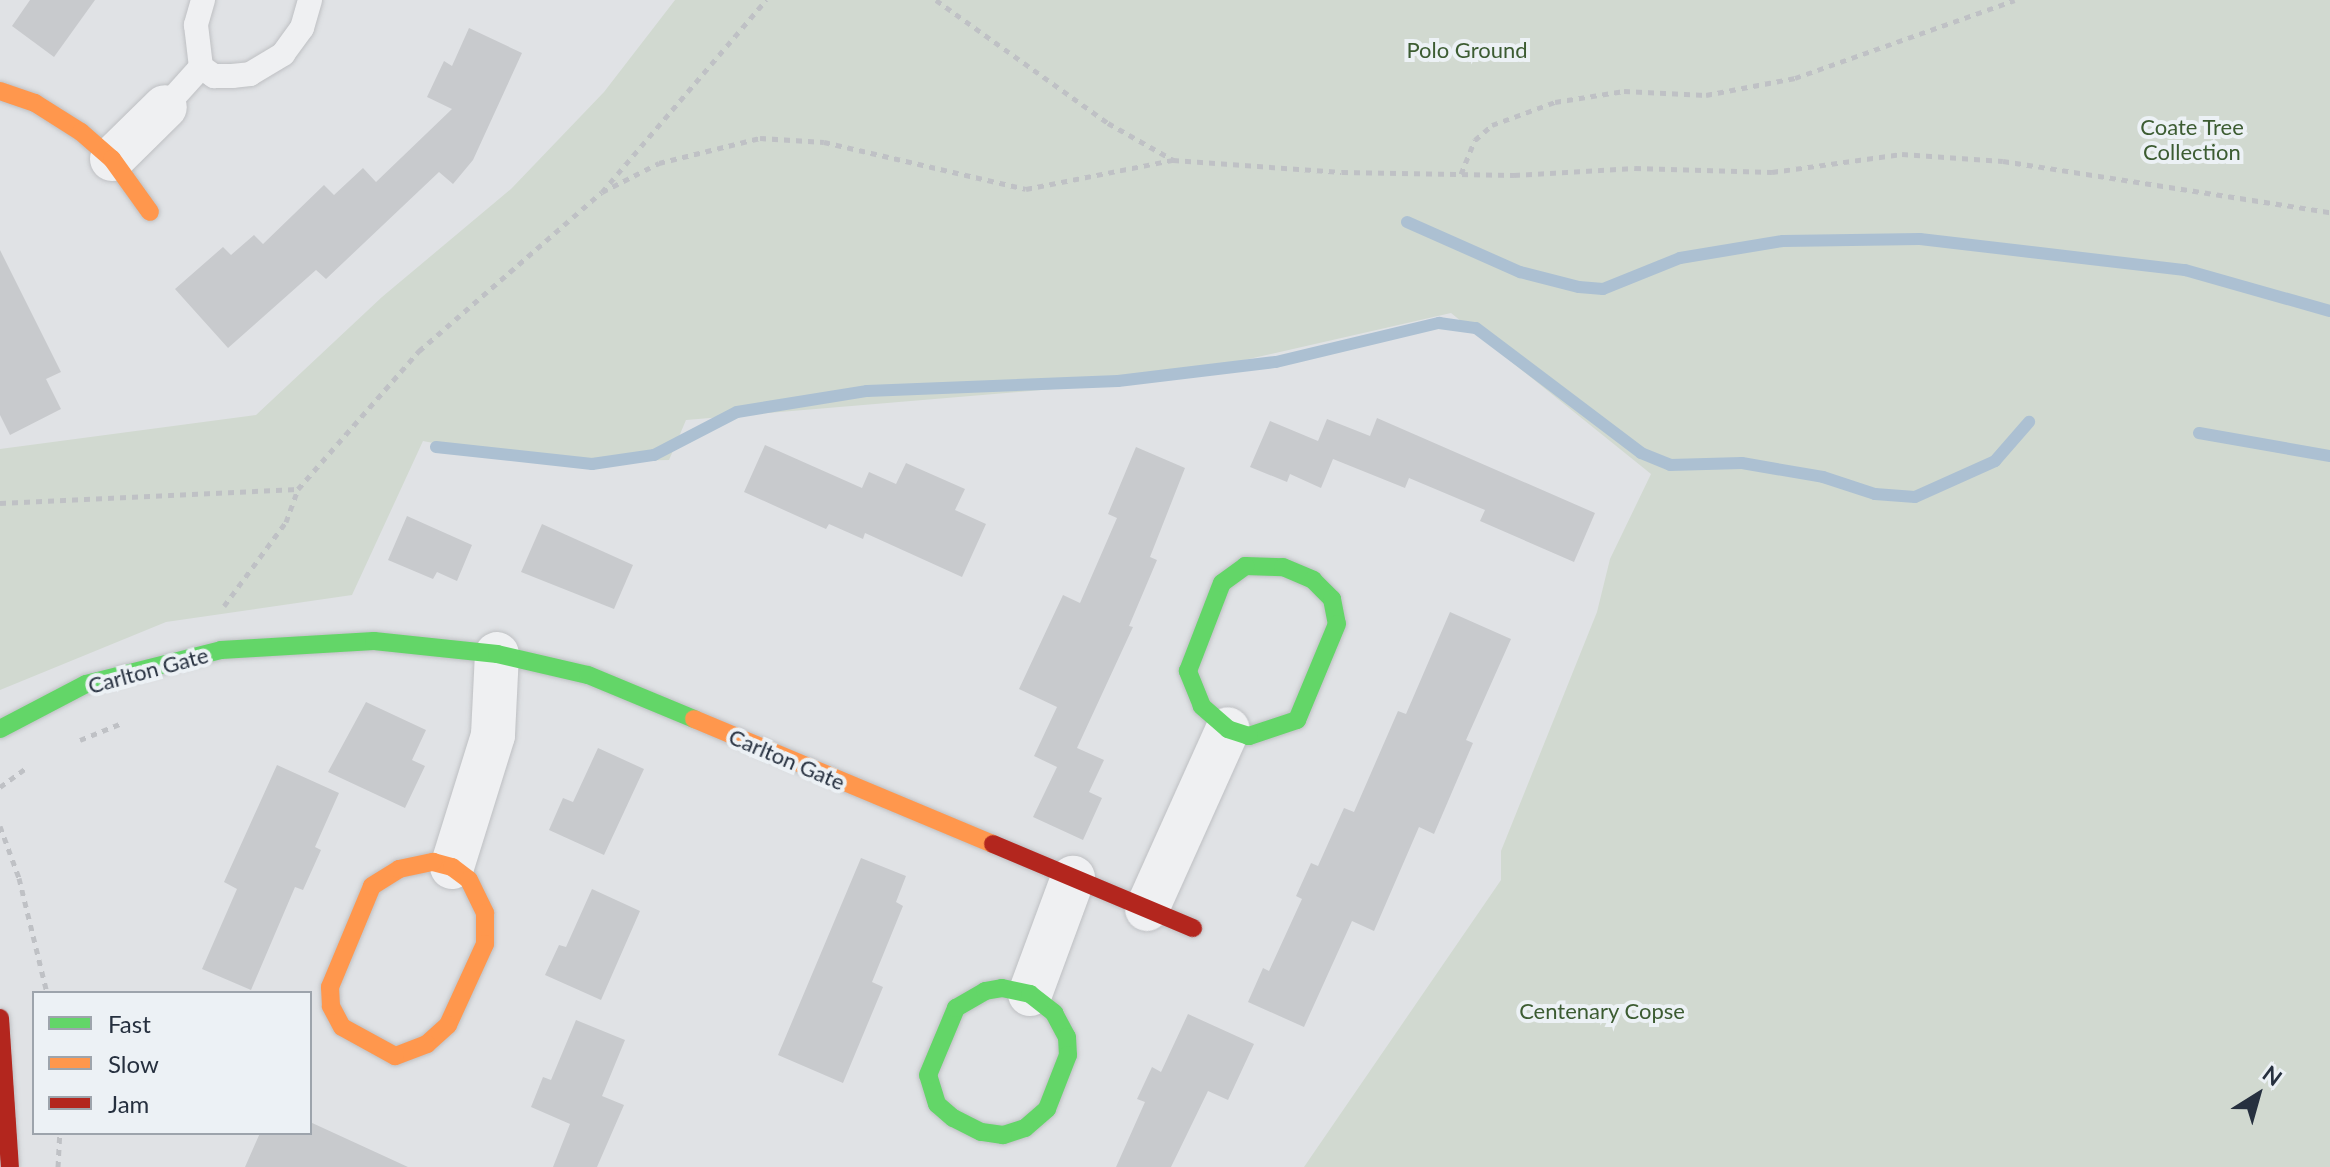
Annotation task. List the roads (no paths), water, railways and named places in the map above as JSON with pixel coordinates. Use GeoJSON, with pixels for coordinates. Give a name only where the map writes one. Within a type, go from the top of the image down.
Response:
{"type":"FeatureCollection","features":[{"type":"Feature","properties":{"kind":"street"},"geometry":{"type":"LineString","coordinates":[[0,91],[54,114],[112,159],[150,212]]}},
{"type":"Feature","properties":{"kind":"street"},"geometry":{"type":"LineString","coordinates":[[112,159],[165,107]]}},
{"type":"Feature","properties":{"kind":"street"},"geometry":{"type":"LineString","coordinates":[[1245,566],[1298,572],[1332,599],[1337,624],[1309,699],[1297,720],[1275,731],[1249,736],[1228,729],[1202,706],[1188,671],[1206,617],[1222,583],[1245,566]]}},
{"type":"Feature","properties":{"kind":"street","name":"Carlton Gate"},"geometry":{"type":"LineString","coordinates":[[0,729],[86,684],[221,650],[374,641],[497,654],[588,675],[1193,928]]}},
{"type":"Feature","properties":{"kind":"street"},"geometry":{"type":"LineString","coordinates":[[452,867],[493,735],[497,654]]}},
{"type":"Feature","properties":{"kind":"street"},"geometry":{"type":"LineString","coordinates":[[1147,909],[1228,729]]}},
{"type":"Feature","properties":{"kind":"street"},"geometry":{"type":"LineString","coordinates":[[416,864],[452,867],[469,880],[481,901],[485,944],[458,1009],[438,1036],[411,1052],[383,1053],[342,1027],[331,1006],[332,978],[367,894],[380,879],[416,864]]}},
{"type":"Feature","properties":{"kind":"street"},"geometry":{"type":"LineString","coordinates":[[1030,994],[1073,878]]}},
{"type":"Feature","properties":{"kind":"street"},"geometry":{"type":"LineString","coordinates":[[994,989],[1030,994],[1062,1026],[1067,1037],[1064,1072],[1047,1109],[1025,1128],[1003,1135],[981,1132],[937,1104],[928,1075],[933,1054],[962,1003],[994,989]]}},
{"type":"Feature","properties":{"kind":"street"},"geometry":{"type":"LineString","coordinates":[[0,1018],[10,1167]]}},
{"type":"Feature","properties":{"kind":"lane"},"geometry":{"type":"LineString","coordinates":[[203,0],[196,25],[201,67],[214,76],[232,76],[268,65],[295,41],[310,0]]}},
{"type":"Feature","properties":{"kind":"lane"},"geometry":{"type":"LineString","coordinates":[[165,107],[201,67]]}},
{"type":"Feature","properties":{"kind":"waterway"},"geometry":{"type":"LineString","coordinates":[[1407,222],[1520,272],[1579,287],[1603,289],[1680,258],[1783,241],[1920,239],[2185,270],[2330,311]]}},
{"type":"Feature","properties":{"kind":"waterway"},"geometry":{"type":"LineString","coordinates":[[436,447],[592,464],[654,455],[737,412],[867,391],[1118,381],[1276,362],[1439,323],[1476,328],[1641,453],[1670,465],[1742,463],[1823,477],[1875,494],[1915,497],[1995,461],[2029,422]]}},
{"type":"Feature","properties":{"kind":"waterway"},"geometry":{"type":"LineString","coordinates":[[2199,433],[2330,456]]}},
{"type":"Feature","properties":{"kind":"park label","name":"Polo Ground"},"geometry":{"type":"Point","coordinates":[1467,50]}},
{"type":"Feature","properties":{"kind":"park label","name":"Coate Tree Collection"},"geometry":{"type":"Point","coordinates":[2192,138]}},
{"type":"Feature","properties":{"kind":"park label","name":"Centenary Copse"},"geometry":{"type":"Point","coordinates":[1602,1011]}}]}
